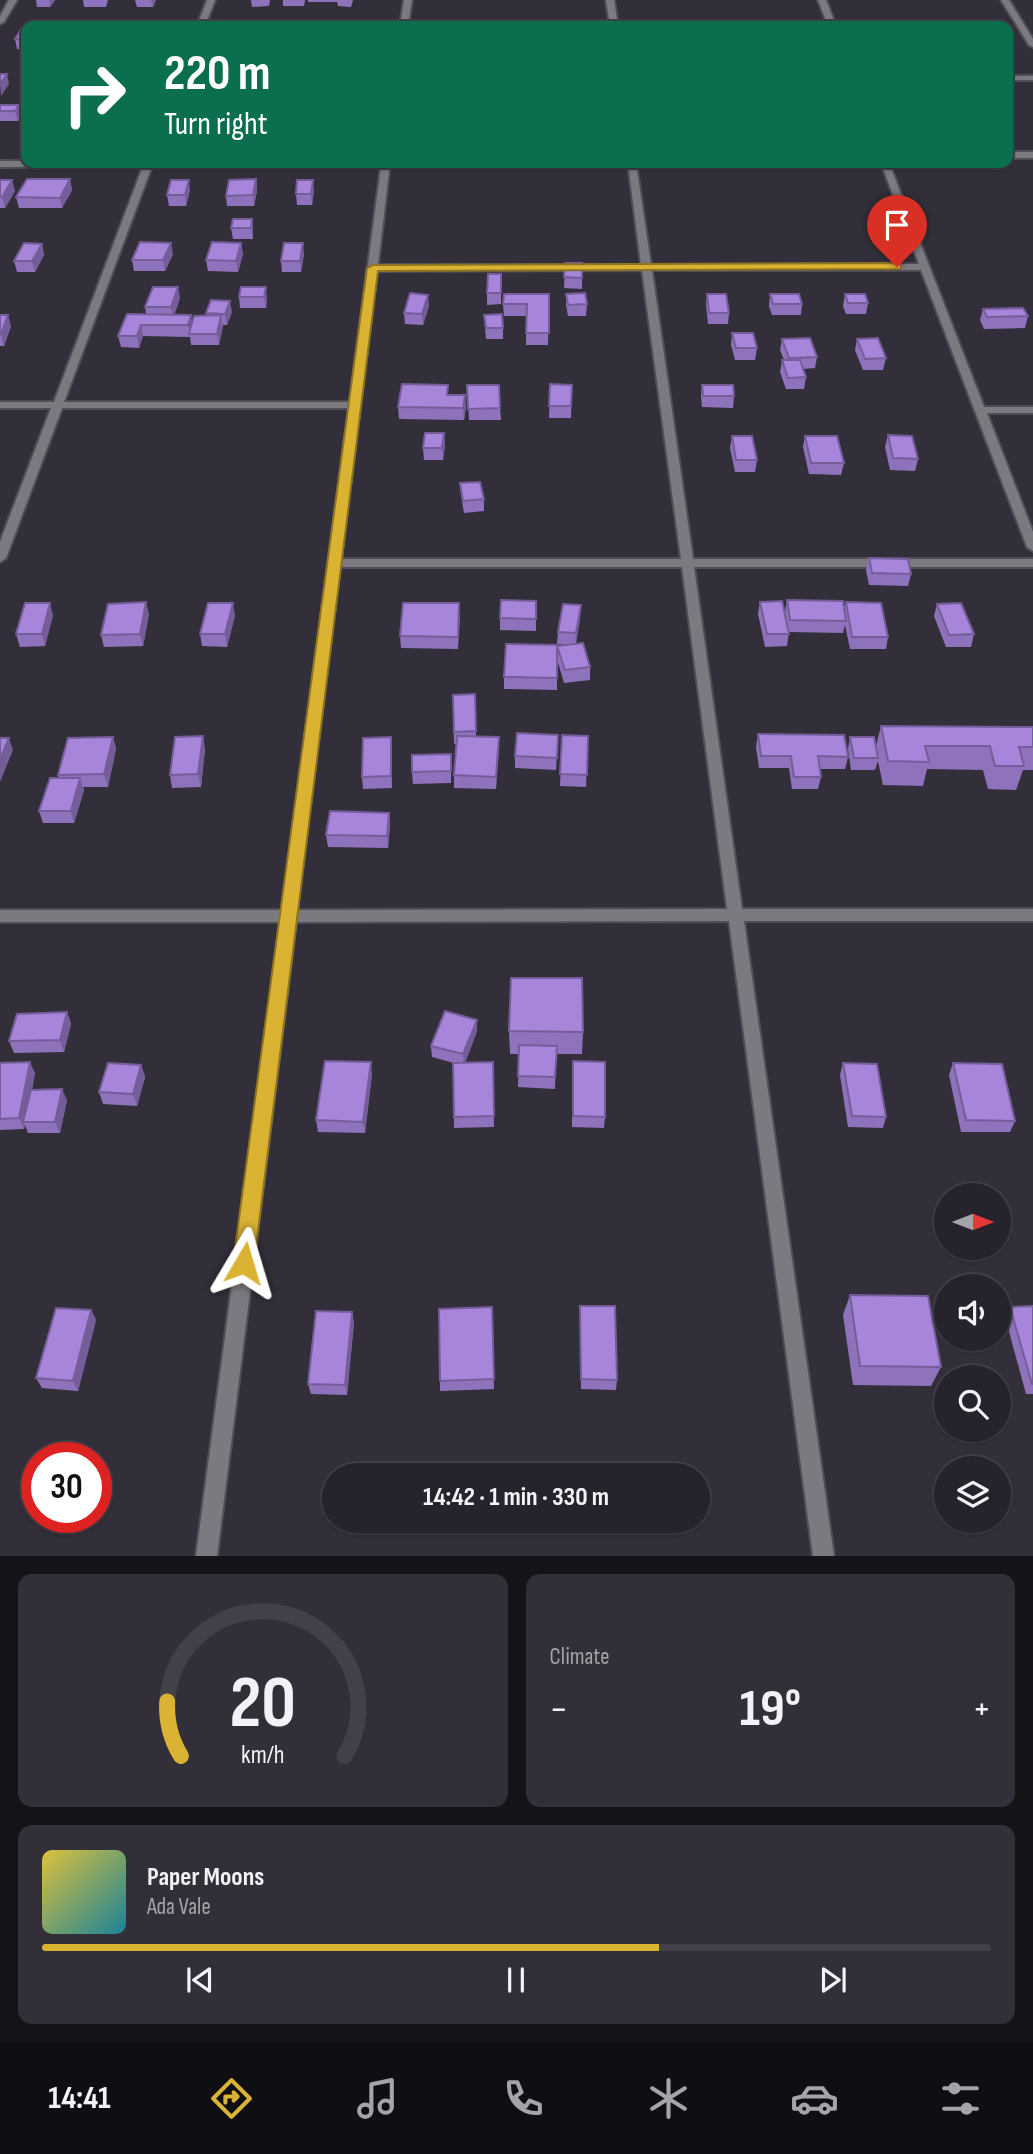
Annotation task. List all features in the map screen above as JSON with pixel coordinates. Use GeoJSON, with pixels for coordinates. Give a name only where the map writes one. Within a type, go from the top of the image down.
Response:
{"type":"FeatureCollection","features":[{"type":"Feature","properties":{"kind":"street"},"geometry":{"type":"LineString","coordinates":[[0,22],[13,0]]}},
{"type":"Feature","properties":{"kind":"street"},"geometry":{"type":"LineString","coordinates":[[203,21],[211,0]]}},
{"type":"Feature","properties":{"kind":"street"},"geometry":{"type":"LineString","coordinates":[[405,21],[408,0]]}},
{"type":"Feature","properties":{"kind":"street"},"geometry":{"type":"LineString","coordinates":[[610,0],[613,21]]}},
{"type":"Feature","properties":{"kind":"street"},"geometry":{"type":"LineString","coordinates":[[822,0],[830,21]]}},
{"type":"Feature","properties":{"kind":"street"},"geometry":{"type":"LineString","coordinates":[[1005,0],[1033,46]]}},
{"type":"Feature","properties":{"kind":"street"},"geometry":{"type":"LineString","coordinates":[[1013,78],[1033,78]]}},
{"type":"Feature","properties":{"kind":"street"},"geometry":{"type":"LineString","coordinates":[[1013,155],[1033,155]]}},
{"type":"Feature","properties":{"kind":"street"},"geometry":{"type":"LineString","coordinates":[[0,164],[21,164]]}},
{"type":"Feature","properties":{"kind":"street"},"geometry":{"type":"LineString","coordinates":[[0,558],[147,168]]}},
{"type":"Feature","properties":{"kind":"street"},"geometry":{"type":"LineString","coordinates":[[206,1556],[385,168]]}},
{"type":"Feature","properties":{"kind":"street"},"geometry":{"type":"LineString","coordinates":[[633,168],[824,1556]]}},
{"type":"Feature","properties":{"kind":"street"},"geometry":{"type":"LineString","coordinates":[[887,168],[1033,547]]}},
{"type":"Feature","properties":{"kind":"street"},"geometry":{"type":"LineString","coordinates":[[373,268],[925,267]]}},
{"type":"Feature","properties":{"kind":"street"},"geometry":{"type":"LineString","coordinates":[[0,405],[355,405]]}},
{"type":"Feature","properties":{"kind":"street"},"geometry":{"type":"LineString","coordinates":[[980,411],[1033,410]]}},
{"type":"Feature","properties":{"kind":"street"},"geometry":{"type":"LineString","coordinates":[[335,563],[1033,563]]}},
{"type":"Feature","properties":{"kind":"street"},"geometry":{"type":"LineString","coordinates":[[0,916],[1033,915]]}},
{"type":"Feature","properties":{"kind":"building"},"geometry":{"type":"Polygon","coordinates":[[[0,74],[7,74],[0,84],[0,74]]]}},
{"type":"Feature","properties":{"kind":"building"},"geometry":{"type":"Polygon","coordinates":[[[0,105],[19,105],[15,111],[0,111],[0,105]]]}},
{"type":"Feature","properties":{"kind":"building"},"geometry":{"type":"Polygon","coordinates":[[[27,179],[70,179],[60,198],[16,197],[27,179]]]}},
{"type":"Feature","properties":{"kind":"building"},"geometry":{"type":"Polygon","coordinates":[[[256,179],[253,195],[226,196],[229,180],[256,179]]]}},
{"type":"Feature","properties":{"kind":"building"},"geometry":{"type":"Polygon","coordinates":[[[0,180],[12,180],[2,197],[0,197],[0,180]]]}},
{"type":"Feature","properties":{"kind":"building"},"geometry":{"type":"Polygon","coordinates":[[[171,180],[189,180],[185,195],[167,195],[171,180]]]}},
{"type":"Feature","properties":{"kind":"building"},"geometry":{"type":"Polygon","coordinates":[[[297,180],[313,180],[311,194],[296,194],[297,180]]]}},
{"type":"Feature","properties":{"kind":"building"},"geometry":{"type":"Polygon","coordinates":[[[233,219],[252,219],[251,228],[231,228],[233,219]]]}},
{"type":"Feature","properties":{"kind":"building"},"geometry":{"type":"Polygon","coordinates":[[[140,242],[171,243],[163,260],[132,260],[140,242]]]}},
{"type":"Feature","properties":{"kind":"building"},"geometry":{"type":"Polygon","coordinates":[[[212,242],[241,243],[236,261],[206,260],[212,242]]]}},
{"type":"Feature","properties":{"kind":"building"},"geometry":{"type":"Polygon","coordinates":[[[24,243],[42,244],[32,261],[14,261],[24,243]]]}},
{"type":"Feature","properties":{"kind":"building"},"geometry":{"type":"Polygon","coordinates":[[[284,243],[303,243],[300,261],[281,261],[284,243]]]}},
{"type":"Feature","properties":{"kind":"building"},"geometry":{"type":"Polygon","coordinates":[[[565,263],[582,263],[582,278],[564,277],[565,263]]]}},
{"type":"Feature","properties":{"kind":"building"},"geometry":{"type":"Polygon","coordinates":[[[488,274],[501,274],[501,293],[487,293],[488,274]]]}},
{"type":"Feature","properties":{"kind":"building"},"geometry":{"type":"Polygon","coordinates":[[[153,287],[178,287],[171,307],[145,307],[153,287]]]}},
{"type":"Feature","properties":{"kind":"building"},"geometry":{"type":"Polygon","coordinates":[[[241,287],[266,287],[264,297],[239,297],[241,287]]]}},
{"type":"Feature","properties":{"kind":"building"},"geometry":{"type":"Polygon","coordinates":[[[410,293],[428,295],[422,314],[404,313],[410,293]]]}},
{"type":"Feature","properties":{"kind":"building"},"geometry":{"type":"Polygon","coordinates":[[[585,293],[587,304],[568,305],[566,294],[585,293]]]}},
{"type":"Feature","properties":{"kind":"building"},"geometry":{"type":"Polygon","coordinates":[[[504,294],[549,294],[549,333],[526,333],[527,304],[503,304],[504,294]]]}},
{"type":"Feature","properties":{"kind":"building"},"geometry":{"type":"Polygon","coordinates":[[[707,294],[726,294],[729,313],[709,313],[707,294]]]}},
{"type":"Feature","properties":{"kind":"building"},"geometry":{"type":"Polygon","coordinates":[[[770,294],[799,294],[802,304],[773,304],[770,294]]]}},
{"type":"Feature","properties":{"kind":"building"},"geometry":{"type":"Polygon","coordinates":[[[845,294],[865,294],[868,303],[848,303],[845,294]]]}},
{"type":"Feature","properties":{"kind":"building"},"geometry":{"type":"Polygon","coordinates":[[[211,300],[230,301],[225,314],[206,313],[211,300]]]}},
{"type":"Feature","properties":{"kind":"building"},"geometry":{"type":"Polygon","coordinates":[[[1023,308],[1028,316],[987,317],[983,309],[1023,308]]]}},
{"type":"Feature","properties":{"kind":"building"},"geometry":{"type":"Polygon","coordinates":[[[127,314],[191,315],[188,325],[141,325],[137,336],[118,336],[127,314]]]}},
{"type":"Feature","properties":{"kind":"building"},"geometry":{"type":"Polygon","coordinates":[[[502,314],[503,328],[486,328],[484,315],[502,314]]]}},
{"type":"Feature","properties":{"kind":"building"},"geometry":{"type":"Polygon","coordinates":[[[0,315],[8,315],[1,334],[0,334],[0,315]]]}},
{"type":"Feature","properties":{"kind":"building"},"geometry":{"type":"Polygon","coordinates":[[[221,315],[217,334],[189,334],[194,316],[221,315]]]}},
{"type":"Feature","properties":{"kind":"building"},"geometry":{"type":"Polygon","coordinates":[[[732,333],[753,333],[757,348],[736,348],[732,333]]]}},
{"type":"Feature","properties":{"kind":"building"},"geometry":{"type":"Polygon","coordinates":[[[810,338],[817,357],[789,358],[782,339],[810,338]]]}},
{"type":"Feature","properties":{"kind":"building"},"geometry":{"type":"Polygon","coordinates":[[[878,338],[886,358],[865,359],[857,339],[878,338]]]}},
{"type":"Feature","properties":{"kind":"building"},"geometry":{"type":"Polygon","coordinates":[[[782,360],[800,360],[806,377],[788,378],[782,360]]]}},
{"type":"Feature","properties":{"kind":"building"},"geometry":{"type":"Polygon","coordinates":[[[402,384],[448,385],[447,395],[465,395],[463,408],[398,407],[402,384]]]}},
{"type":"Feature","properties":{"kind":"building"},"geometry":{"type":"Polygon","coordinates":[[[550,384],[572,385],[571,406],[549,406],[550,384]]]}},
{"type":"Feature","properties":{"kind":"building"},"geometry":{"type":"Polygon","coordinates":[[[467,385],[499,385],[500,408],[468,409],[467,385]]]}},
{"type":"Feature","properties":{"kind":"building"},"geometry":{"type":"Polygon","coordinates":[[[702,385],[733,385],[734,396],[703,396],[702,385]]]}},
{"type":"Feature","properties":{"kind":"building"},"geometry":{"type":"Polygon","coordinates":[[[425,433],[444,433],[442,448],[423,448],[425,433]]]}},
{"type":"Feature","properties":{"kind":"building"},"geometry":{"type":"Polygon","coordinates":[[[888,435],[912,436],[918,459],[893,458],[888,435]]]}},
{"type":"Feature","properties":{"kind":"building"},"geometry":{"type":"Polygon","coordinates":[[[732,436],[752,436],[757,460],[736,460],[732,436]]]}},
{"type":"Feature","properties":{"kind":"building"},"geometry":{"type":"Polygon","coordinates":[[[805,436],[837,436],[844,463],[811,463],[805,436]]]}},
{"type":"Feature","properties":{"kind":"building"},"geometry":{"type":"Polygon","coordinates":[[[480,482],[484,499],[463,501],[460,483],[480,482]]]}},
{"type":"Feature","properties":{"kind":"building"},"geometry":{"type":"Polygon","coordinates":[[[869,558],[908,559],[911,574],[872,573],[869,558]]]}},
{"type":"Feature","properties":{"kind":"building"},"geometry":{"type":"Polygon","coordinates":[[[501,600],[536,601],[536,619],[500,618],[501,600]]]}},
{"type":"Feature","properties":{"kind":"building"},"geometry":{"type":"Polygon","coordinates":[[[787,600],[843,601],[846,621],[790,620],[787,600]]]}},
{"type":"Feature","properties":{"kind":"building"},"geometry":{"type":"Polygon","coordinates":[[[782,601],[789,634],[767,634],[760,602],[782,601]]]}},
{"type":"Feature","properties":{"kind":"building"},"geometry":{"type":"Polygon","coordinates":[[[146,602],[140,634],[101,635],[108,604],[146,602]]]}},
{"type":"Feature","properties":{"kind":"building"},"geometry":{"type":"Polygon","coordinates":[[[846,602],[881,603],[888,637],[852,637],[846,602]]]}},
{"type":"Feature","properties":{"kind":"building"},"geometry":{"type":"Polygon","coordinates":[[[25,603],[50,603],[42,634],[16,634],[25,603]]]}},
{"type":"Feature","properties":{"kind":"building"},"geometry":{"type":"Polygon","coordinates":[[[208,603],[233,603],[225,634],[200,634],[208,603]]]}},
{"type":"Feature","properties":{"kind":"building"},"geometry":{"type":"Polygon","coordinates":[[[403,603],[459,603],[458,637],[400,636],[403,603]]]}},
{"type":"Feature","properties":{"kind":"building"},"geometry":{"type":"Polygon","coordinates":[[[961,603],[974,634],[949,635],[937,604],[961,603]]]}},
{"type":"Feature","properties":{"kind":"building"},"geometry":{"type":"Polygon","coordinates":[[[563,604],[581,605],[576,633],[558,632],[563,604]]]}},
{"type":"Feature","properties":{"kind":"building"},"geometry":{"type":"Polygon","coordinates":[[[583,643],[590,667],[565,670],[557,646],[583,643]]]}},
{"type":"Feature","properties":{"kind":"building"},"geometry":{"type":"Polygon","coordinates":[[[506,644],[557,645],[557,678],[504,677],[506,644]]]}},
{"type":"Feature","properties":{"kind":"building"},"geometry":{"type":"Polygon","coordinates":[[[475,694],[476,731],[454,732],[453,695],[475,694]]]}},
{"type":"Feature","properties":{"kind":"building"},"geometry":{"type":"Polygon","coordinates":[[[881,726],[1033,727],[1033,747],[1019,747],[1024,766],[995,766],[990,746],[925,746],[929,762],[888,761],[881,726]]]}},
{"type":"Feature","properties":{"kind":"building"},"geometry":{"type":"Polygon","coordinates":[[[517,733],[558,735],[557,758],[515,756],[517,733]]]}},
{"type":"Feature","properties":{"kind":"building"},"geometry":{"type":"Polygon","coordinates":[[[758,734],[844,735],[848,757],[818,756],[821,777],[794,777],[791,756],[761,756],[758,734]]]}},
{"type":"Feature","properties":{"kind":"building"},"geometry":{"type":"Polygon","coordinates":[[[562,735],[588,736],[587,775],[560,774],[562,735]]]}},
{"type":"Feature","properties":{"kind":"building"},"geometry":{"type":"Polygon","coordinates":[[[203,736],[198,774],[170,775],[175,737],[203,736]]]}},
{"type":"Feature","properties":{"kind":"building"},"geometry":{"type":"Polygon","coordinates":[[[457,736],[499,737],[496,777],[454,775],[457,736]]]}},
{"type":"Feature","properties":{"kind":"building"},"geometry":{"type":"Polygon","coordinates":[[[113,737],[104,774],[58,775],[68,738],[113,737]]]}},
{"type":"Feature","properties":{"kind":"building"},"geometry":{"type":"Polygon","coordinates":[[[391,737],[391,776],[362,777],[363,738],[391,737]]]}},
{"type":"Feature","properties":{"kind":"building"},"geometry":{"type":"Polygon","coordinates":[[[850,737],[874,737],[878,758],[854,758],[850,737]]]}},
{"type":"Feature","properties":{"kind":"building"},"geometry":{"type":"Polygon","coordinates":[[[0,738],[9,738],[0,759],[0,738]]]}},
{"type":"Feature","properties":{"kind":"building"},"geometry":{"type":"Polygon","coordinates":[[[451,754],[451,771],[412,772],[412,755],[451,754]]]}},
{"type":"Feature","properties":{"kind":"building"},"geometry":{"type":"Polygon","coordinates":[[[50,778],[80,778],[71,811],[39,811],[50,778]]]}},
{"type":"Feature","properties":{"kind":"building"},"geometry":{"type":"Polygon","coordinates":[[[330,811],[389,813],[387,836],[326,835],[330,811]]]}},
{"type":"Feature","properties":{"kind":"building"},"geometry":{"type":"Polygon","coordinates":[[[511,978],[582,978],[583,1032],[509,1031],[511,978]]]}},
{"type":"Feature","properties":{"kind":"building"},"geometry":{"type":"Polygon","coordinates":[[[445,1011],[477,1020],[463,1054],[431,1046],[445,1011]]]}},
{"type":"Feature","properties":{"kind":"building"},"geometry":{"type":"Polygon","coordinates":[[[67,1012],[60,1040],[9,1041],[17,1014],[67,1012]]]}},
{"type":"Feature","properties":{"kind":"building"},"geometry":{"type":"Polygon","coordinates":[[[519,1045],[557,1046],[555,1077],[518,1076],[519,1045]]]}},
{"type":"Feature","properties":{"kind":"building"},"geometry":{"type":"Polygon","coordinates":[[[325,1061],[371,1062],[363,1122],[316,1120],[325,1061]]]}},
{"type":"Feature","properties":{"kind":"building"},"geometry":{"type":"Polygon","coordinates":[[[573,1061],[605,1062],[605,1117],[573,1116],[573,1061]]]}},
{"type":"Feature","properties":{"kind":"building"},"geometry":{"type":"Polygon","coordinates":[[[30,1062],[19,1118],[0,1119],[0,1063],[30,1062]]]}},
{"type":"Feature","properties":{"kind":"building"},"geometry":{"type":"Polygon","coordinates":[[[493,1062],[494,1116],[454,1117],[453,1063],[493,1062]]]}},
{"type":"Feature","properties":{"kind":"building"},"geometry":{"type":"Polygon","coordinates":[[[108,1063],[141,1065],[133,1094],[99,1092],[108,1063]]]}},
{"type":"Feature","properties":{"kind":"building"},"geometry":{"type":"Polygon","coordinates":[[[843,1063],[877,1064],[886,1117],[852,1116],[843,1063]]]}},
{"type":"Feature","properties":{"kind":"building"},"geometry":{"type":"Polygon","coordinates":[[[953,1063],[1002,1064],[1015,1121],[966,1120],[953,1063]]]}},
{"type":"Feature","properties":{"kind":"building"},"geometry":{"type":"Polygon","coordinates":[[[62,1089],[55,1122],[23,1122],[31,1090],[62,1089]]]}},
{"type":"Feature","properties":{"kind":"building"},"geometry":{"type":"Polygon","coordinates":[[[850,1295],[928,1296],[934,1329],[934,1351],[938,1351],[941,1365],[860,1366],[850,1295]]]}},
{"type":"Feature","properties":{"kind":"building"},"geometry":{"type":"Polygon","coordinates":[[[580,1306],[615,1306],[617,1380],[581,1379],[580,1306]]]}},
{"type":"Feature","properties":{"kind":"building"},"geometry":{"type":"Polygon","coordinates":[[[1033,1306],[1033,1384],[1011,1310],[1011,1307],[1033,1306]]]}},
{"type":"Feature","properties":{"kind":"building"},"geometry":{"type":"Polygon","coordinates":[[[492,1307],[494,1379],[440,1381],[439,1309],[492,1307]]]}},
{"type":"Feature","properties":{"kind":"building"},"geometry":{"type":"Polygon","coordinates":[[[56,1308],[91,1310],[73,1381],[36,1378],[56,1308]]]}},
{"type":"Feature","properties":{"kind":"building"},"geometry":{"type":"Polygon","coordinates":[[[316,1311],[352,1312],[345,1385],[308,1384],[316,1311]]]}},
{"type":"Feature","properties":{"kind":"route"},"geometry":{"type":"LineString","coordinates":[[244,1263],[373,268],[897,267]]}}]}
